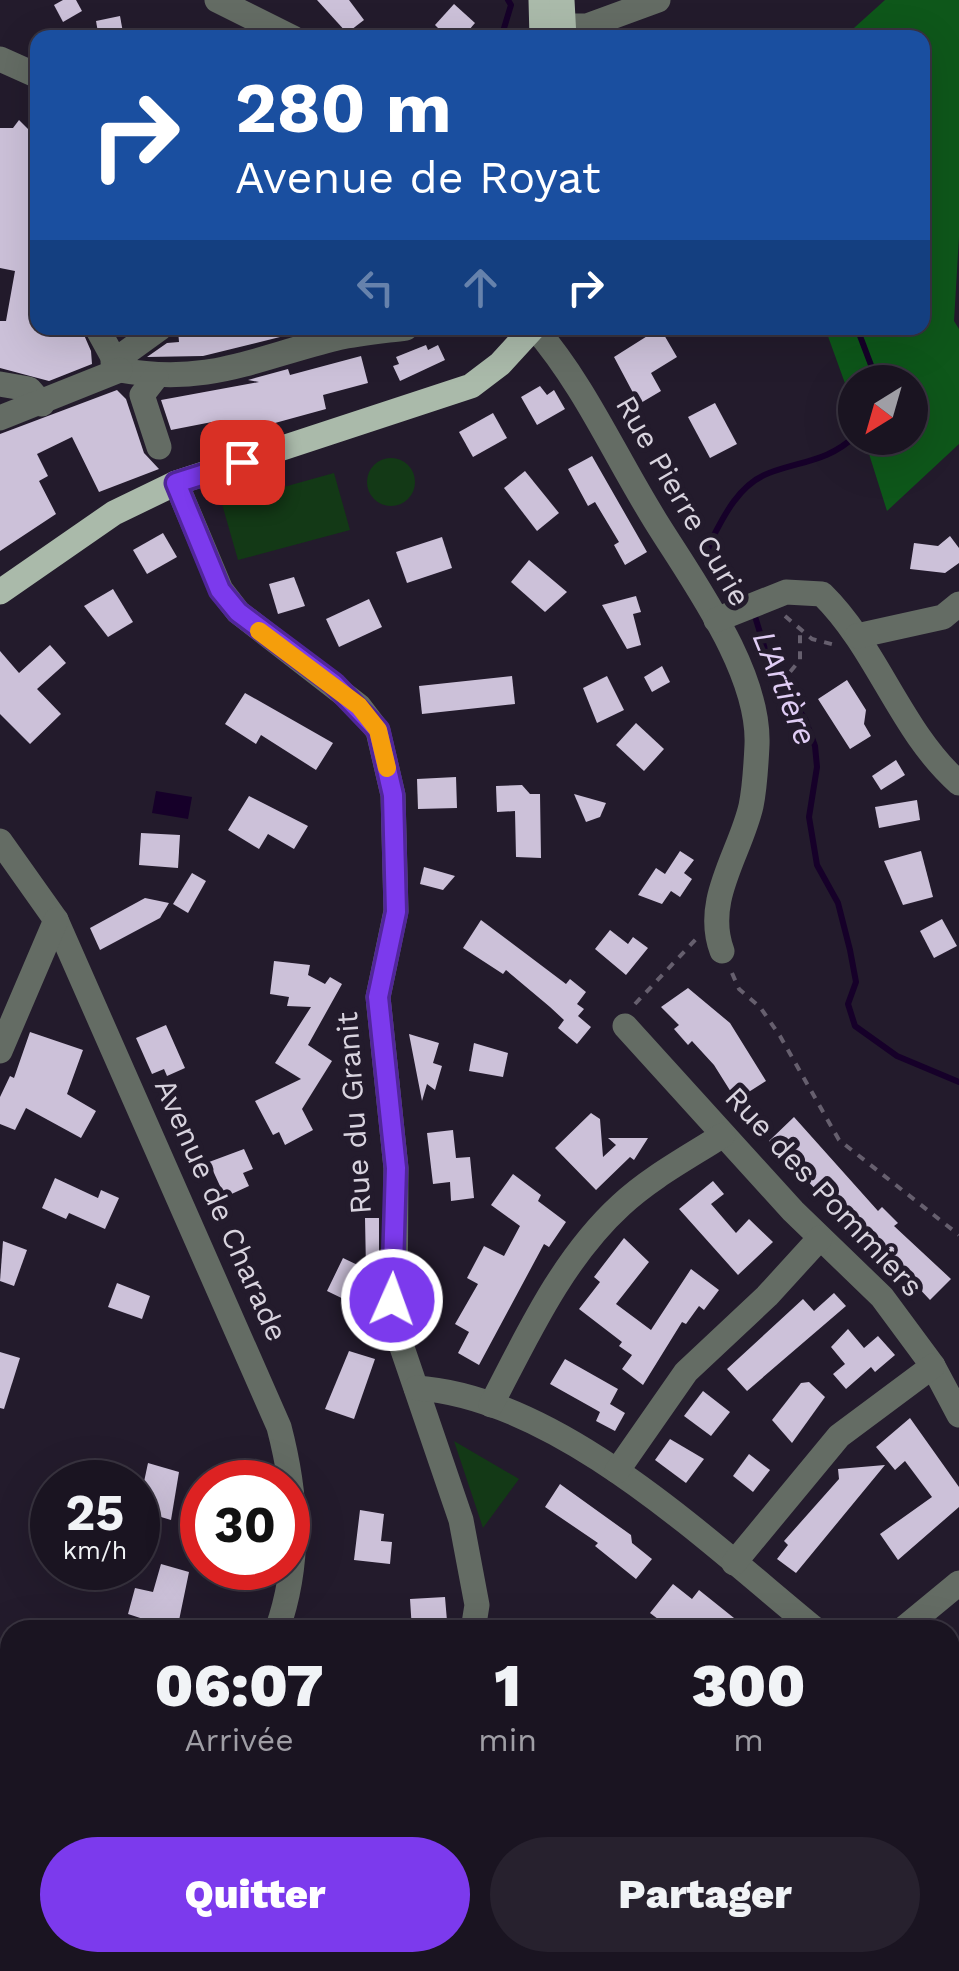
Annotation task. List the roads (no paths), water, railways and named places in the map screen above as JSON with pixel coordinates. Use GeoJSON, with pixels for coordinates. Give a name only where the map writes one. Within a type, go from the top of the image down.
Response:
{"type":"FeatureCollection","features":[{"type":"Feature","properties":{"kind":"main road"},"geometry":{"type":"LineString","coordinates":[[541,0],[554,30]]}},
{"type":"Feature","properties":{"kind":"main road"},"geometry":{"type":"LineString","coordinates":[[557,30],[562,0]]}},
{"type":"Feature","properties":{"kind":"main road"},"geometry":{"type":"LineString","coordinates":[[0,592],[114,513],[176,483],[470,386],[500,364],[527,335]]}},
{"type":"Feature","properties":{"kind":"street"},"geometry":{"type":"LineString","coordinates":[[217,0],[277,30]]}},
{"type":"Feature","properties":{"kind":"street"},"geometry":{"type":"LineString","coordinates":[[572,30],[658,0]]}},
{"type":"Feature","properties":{"kind":"street"},"geometry":{"type":"LineString","coordinates":[[0,59],[30,72]]}},
{"type":"Feature","properties":{"kind":"street"},"geometry":{"type":"LineString","coordinates":[[100,335],[116,366],[156,377],[208,376],[360,335]]}},
{"type":"Feature","properties":{"kind":"street"},"geometry":{"type":"LineString","coordinates":[[0,418],[42,404],[116,366],[152,335]]}},
{"type":"Feature","properties":{"kind":"street","name":"Rue Pierre Curie"},"geometry":{"type":"LineString","coordinates":[[539,335],[600,420],[726,616],[757,740],[751,805],[721,892],[715,925],[722,951]]}},
{"type":"Feature","properties":{"kind":"street"},"geometry":{"type":"LineString","coordinates":[[156,377],[142,395],[160,447]]}},
{"type":"Feature","properties":{"kind":"street"},"geometry":{"type":"LineString","coordinates":[[0,384],[29,389],[42,404]]}},
{"type":"Feature","properties":{"kind":"street","name":"Rue du Granit"},"geometry":{"type":"LineString","coordinates":[[176,483],[220,590],[238,612],[347,695],[378,730],[393,795],[396,912],[378,997],[396,1168],[392,1300],[395,1326],[461,1520],[477,1604],[475,1620]]}},
{"type":"Feature","properties":{"kind":"street"},"geometry":{"type":"LineString","coordinates":[[726,616],[786,592],[822,594],[857,636],[926,748],[959,783]]}},
{"type":"Feature","properties":{"kind":"street"},"geometry":{"type":"LineString","coordinates":[[857,636],[944,617],[959,604]]}},
{"type":"Feature","properties":{"kind":"street","name":"Avenue de Charade"},"geometry":{"type":"LineString","coordinates":[[0,840],[56,920],[279,1427],[291,1472],[296,1522],[293,1566],[280,1620]]}},
{"type":"Feature","properties":{"kind":"street"},"geometry":{"type":"LineString","coordinates":[[0,1051],[56,920]]}},
{"type":"Feature","properties":{"kind":"street","name":"Rue des Pommiers"},"geometry":{"type":"LineString","coordinates":[[625,1026],[820,1238],[882,1298],[933,1366],[959,1415]]}},
{"type":"Feature","properties":{"kind":"street"},"geometry":{"type":"LineString","coordinates":[[491,1405],[552,1293],[604,1221],[645,1185],[723,1135]]}},
{"type":"Feature","properties":{"kind":"street"},"geometry":{"type":"LineString","coordinates":[[616,1471],[686,1372],[767,1296],[820,1238]]}},
{"type":"Feature","properties":{"kind":"street"},"geometry":{"type":"LineString","coordinates":[[734,1563],[840,1436],[933,1366]]}},
{"type":"Feature","properties":{"kind":"street"},"geometry":{"type":"LineString","coordinates":[[416,1388],[491,1405],[575,1443],[804,1620]]}},
{"type":"Feature","properties":{"kind":"street"},"geometry":{"type":"LineString","coordinates":[[914,1620],[959,1583]]}},
{"type":"Feature","properties":{"kind":"waterway","name":"L'Artière"},"geometry":{"type":"LineString","coordinates":[[503,30],[511,5],[508,0]]}},
{"type":"Feature","properties":{"kind":"waterway","name":"L'Artière"},"geometry":{"type":"LineString","coordinates":[[860,335],[871,365]]}},
{"type":"Feature","properties":{"kind":"waterway","name":"L'Artière"},"geometry":{"type":"LineString","coordinates":[[748,602],[710,543],[726,512],[758,478],[838,448]]}},
{"type":"Feature","properties":{"kind":"waterway","name":"L'Artière"},"geometry":{"type":"LineString","coordinates":[[754,613],[771,669],[805,719],[815,746],[817,767],[809,817],[817,865],[838,903],[850,950],[856,982],[848,1004],[855,1026],[897,1056],[959,1082]]}}]}
